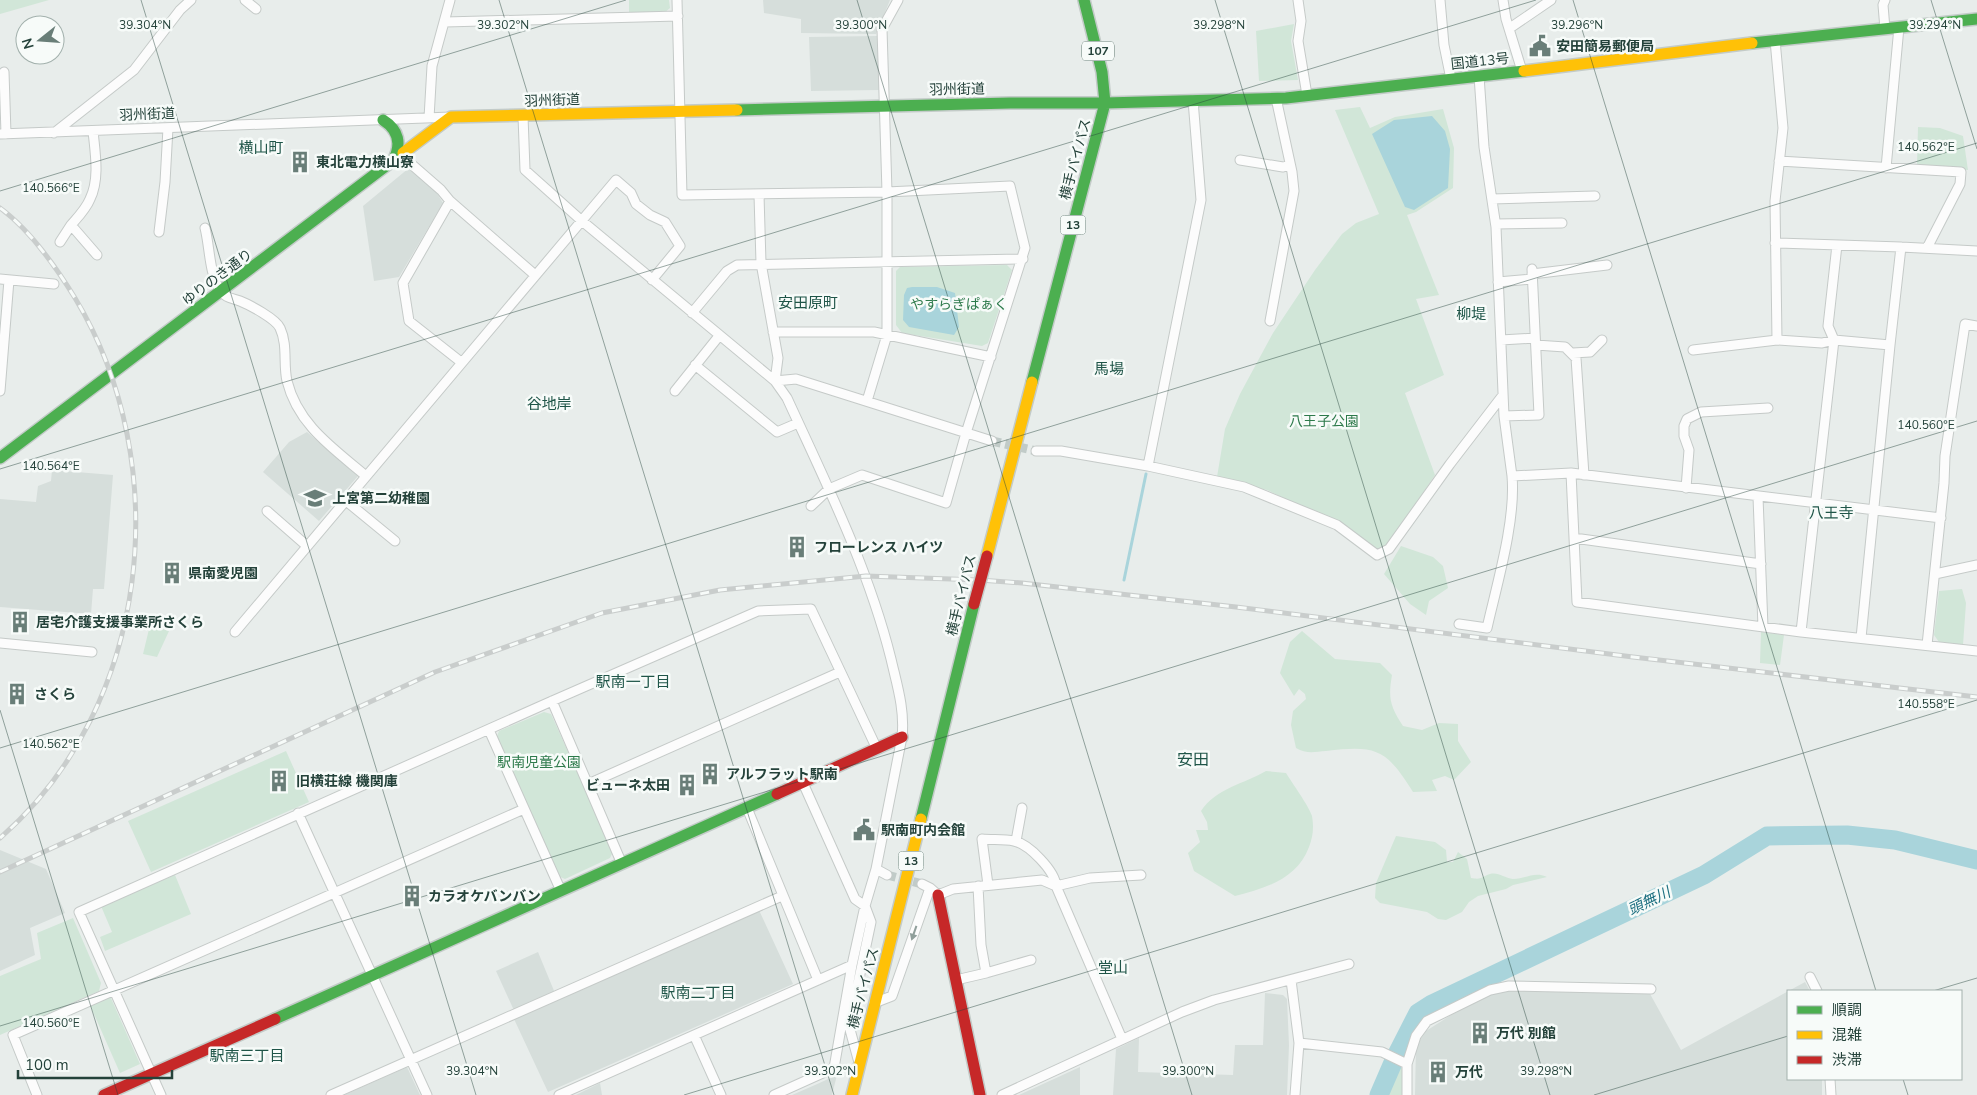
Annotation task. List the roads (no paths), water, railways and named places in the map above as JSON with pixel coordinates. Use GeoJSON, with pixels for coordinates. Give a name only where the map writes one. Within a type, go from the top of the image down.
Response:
{"type":"FeatureCollection","features":[{"type":"Feature","properties":{"kind":"main road","name":"107"},"geometry":{"type":"LineString","coordinates":[[1084,0],[1102,72],[1105,103]]}},
{"type":"Feature","properties":{"kind":"main road","name":"国道13号"},"geometry":{"type":"LineString","coordinates":[[1105,103],[1276,98],[1480,76],[1775,40],[1977,19]]}},
{"type":"Feature","properties":{"kind":"main road","name":"羽州街道"},"geometry":{"type":"LineString","coordinates":[[451,117],[1010,103],[1105,103]]}},
{"type":"Feature","properties":{"kind":"main road","name":"横手バイパス"},"geometry":{"type":"LineString","coordinates":[[852,1095],[974,604],[1105,103]]}},
{"type":"Feature","properties":{"kind":"main road","name":"ゆりのき通り"},"geometry":{"type":"LineString","coordinates":[[0,458],[402,156],[451,117]]}},
{"type":"Feature","properties":{"kind":"main road"},"geometry":{"type":"LineString","coordinates":[[383,120],[394,128],[399,141],[400,148],[392,163]]}},
{"type":"Feature","properties":{"kind":"main road"},"geometry":{"type":"LineString","coordinates":[[104,1095],[902,737]]}},
{"type":"Feature","properties":{"kind":"main road"},"geometry":{"type":"LineString","coordinates":[[930,889],[956,980],[980,1095]]}},
{"type":"Feature","properties":{"kind":"street"},"geometry":{"type":"LineString","coordinates":[[54,133],[134,70],[180,10],[191,0]]}},
{"type":"Feature","properties":{"kind":"street"},"geometry":{"type":"LineString","coordinates":[[245,0],[256,9]]}},
{"type":"Feature","properties":{"kind":"street"},"geometry":{"type":"LineString","coordinates":[[429,118],[432,66],[450,0]]}},
{"type":"Feature","properties":{"kind":"street"},"geometry":{"type":"LineString","coordinates":[[677,0],[682,195],[887,192],[1010,186],[1025,248],[1023,259],[966,433],[946,503],[862,476],[829,489],[811,506]]}},
{"type":"Feature","properties":{"kind":"street"},"geometry":{"type":"LineString","coordinates":[[868,401],[887,335],[887,192],[882,29],[898,0]]}},
{"type":"Feature","properties":{"kind":"street"},"geometry":{"type":"LineString","coordinates":[[1298,0],[1301,22],[1298,41],[1307,95]]}},
{"type":"Feature","properties":{"kind":"street"},"geometry":{"type":"LineString","coordinates":[[1440,0],[1444,45],[1452,79]]}},
{"type":"Feature","properties":{"kind":"street"},"geometry":{"type":"LineString","coordinates":[[1503,0],[1506,19],[1522,71]]}},
{"type":"Feature","properties":{"kind":"street"},"geometry":{"type":"LineString","coordinates":[[1510,28],[1551,0]]}},
{"type":"Feature","properties":{"kind":"street"},"geometry":{"type":"LineString","coordinates":[[1885,0],[1883,5],[1885,28]]}},
{"type":"Feature","properties":{"kind":"street"},"geometry":{"type":"LineString","coordinates":[[445,22],[678,16]]}},
{"type":"Feature","properties":{"kind":"street"},"geometry":{"type":"LineString","coordinates":[[1886,168],[1898,27]]}},
{"type":"Feature","properties":{"kind":"street"},"geometry":{"type":"LineString","coordinates":[[1775,40],[1782,128],[1775,201],[1777,340]]}},
{"type":"Feature","properties":{"kind":"street"},"geometry":{"type":"LineString","coordinates":[[3,134],[4,72]]}},
{"type":"Feature","properties":{"kind":"street"},"geometry":{"type":"LineString","coordinates":[[1459,624],[1487,628],[1507,536],[1513,490],[1504,416],[1496,224],[1484,147],[1480,76]]}},
{"type":"Feature","properties":{"kind":"street"},"geometry":{"type":"LineString","coordinates":[[1270,321],[1294,191],[1276,98]]}},
{"type":"Feature","properties":{"kind":"street"},"geometry":{"type":"LineString","coordinates":[[1148,466],[1201,200],[1193,100]]}},
{"type":"Feature","properties":{"kind":"street"},"geometry":{"type":"LineString","coordinates":[[523,116],[525,170],[652,280],[775,381],[786,398],[829,489],[860,561],[883,626],[904,721],[876,869],[865,906],[852,965],[834,1068],[774,1095]]}},
{"type":"Feature","properties":{"kind":"street","name":"羽州街道"},"geometry":{"type":"LineString","coordinates":[[3,134],[451,117]]}},
{"type":"Feature","properties":{"kind":"street"},"geometry":{"type":"LineString","coordinates":[[159,232],[165,182],[168,128]]}},
{"type":"Feature","properties":{"kind":"street"},"geometry":{"type":"LineString","coordinates":[[60,242],[90,201],[94,190],[96,161],[93,131]]}},
{"type":"Feature","properties":{"kind":"street"},"geometry":{"type":"LineString","coordinates":[[402,156],[441,190],[450,201],[535,275]]}},
{"type":"Feature","properties":{"kind":"street"},"geometry":{"type":"LineString","coordinates":[[1240,160],[1283,167],[1290,165]]}},
{"type":"Feature","properties":{"kind":"street"},"geometry":{"type":"LineString","coordinates":[[1779,161],[1961,172],[1960,184],[1927,248]]}},
{"type":"Feature","properties":{"kind":"street"},"geometry":{"type":"LineString","coordinates":[[235,632],[616,180],[630,193],[636,204],[650,215],[665,222],[680,246],[652,280]]}},
{"type":"Feature","properties":{"kind":"street"},"geometry":{"type":"LineString","coordinates":[[759,195],[761,263],[778,358],[775,381]]}},
{"type":"Feature","properties":{"kind":"street"},"geometry":{"type":"LineString","coordinates":[[1492,199],[1595,196]]}},
{"type":"Feature","properties":{"kind":"street"},"geometry":{"type":"LineString","coordinates":[[450,201],[403,283],[409,321],[461,362]]}},
{"type":"Feature","properties":{"kind":"street"},"geometry":{"type":"LineString","coordinates":[[1496,224],[1562,223]]}},
{"type":"Feature","properties":{"kind":"street"},"geometry":{"type":"LineString","coordinates":[[71,225],[97,255]]}},
{"type":"Feature","properties":{"kind":"street"},"geometry":{"type":"LineString","coordinates":[[205,228],[215,278],[221,292],[274,321],[280,327],[284,345],[287,379],[304,418],[312,429],[366,476]]}},
{"type":"Feature","properties":{"kind":"street"},"geometry":{"type":"LineString","coordinates":[[1775,243],[1977,251]]}},
{"type":"Feature","properties":{"kind":"street"},"geometry":{"type":"LineString","coordinates":[[1801,632],[1834,340],[1828,326],[1837,245]]}},
{"type":"Feature","properties":{"kind":"street"},"geometry":{"type":"LineString","coordinates":[[1862,638],[1901,247]]}},
{"type":"Feature","properties":{"kind":"street"},"geometry":{"type":"LineString","coordinates":[[692,313],[727,271],[737,265],[1023,259]]}},
{"type":"Feature","properties":{"kind":"street"},"geometry":{"type":"LineString","coordinates":[[1498,282],[1532,274],[1607,265]]}},
{"type":"Feature","properties":{"kind":"street"},"geometry":{"type":"LineString","coordinates":[[1504,416],[1539,415],[1532,274]]}},
{"type":"Feature","properties":{"kind":"street"},"geometry":{"type":"LineString","coordinates":[[0,391],[4,279],[54,284]]}},
{"type":"Feature","properties":{"kind":"street"},"geometry":{"type":"LineString","coordinates":[[1927,645],[1945,456],[1965,324],[1977,326]]}},
{"type":"Feature","properties":{"kind":"street"},"geometry":{"type":"LineString","coordinates":[[773,332],[874,332],[991,357]]}},
{"type":"Feature","properties":{"kind":"street"},"geometry":{"type":"LineString","coordinates":[[675,391],[719,336]]}},
{"type":"Feature","properties":{"kind":"street"},"geometry":{"type":"LineString","coordinates":[[1501,340],[1535,342],[1565,347],[1576,358],[1584,475]]}},
{"type":"Feature","properties":{"kind":"street"},"geometry":{"type":"LineString","coordinates":[[1573,354],[1590,352],[1602,340]]}},
{"type":"Feature","properties":{"kind":"street"},"geometry":{"type":"LineString","coordinates":[[1693,350],[1777,340],[1822,343],[1834,340],[1890,345]]}},
{"type":"Feature","properties":{"kind":"street"},"geometry":{"type":"LineString","coordinates":[[695,365],[777,432],[798,423]]}},
{"type":"Feature","properties":{"kind":"street"},"geometry":{"type":"LineString","coordinates":[[775,381],[796,379],[992,441]]}},
{"type":"Feature","properties":{"kind":"street"},"geometry":{"type":"LineString","coordinates":[[1036,451],[1061,451],[1148,466],[1244,487],[1337,526],[1377,555],[1389,549],[1503,394]]}},
{"type":"Feature","properties":{"kind":"street"},"geometry":{"type":"LineString","coordinates":[[1686,488],[1689,450],[1684,436],[1684,426],[1687,419],[1701,412],[1768,408]]}},
{"type":"Feature","properties":{"kind":"street"},"geometry":{"type":"LineString","coordinates":[[1571,474],[1578,602],[1801,632],[1977,652]]}},
{"type":"Feature","properties":{"kind":"street"},"geometry":{"type":"LineString","coordinates":[[1512,476],[1584,475],[1940,518]]}},
{"type":"Feature","properties":{"kind":"street"},"geometry":{"type":"LineString","coordinates":[[1758,497],[1763,627]]}},
{"type":"Feature","properties":{"kind":"street"},"geometry":{"type":"LineString","coordinates":[[345,500],[395,542]]}},
{"type":"Feature","properties":{"kind":"street"},"geometry":{"type":"LineString","coordinates":[[267,511],[306,546]]}},
{"type":"Feature","properties":{"kind":"street"},"geometry":{"type":"LineString","coordinates":[[1574,538],[1760,564]]}},
{"type":"Feature","properties":{"kind":"street"},"geometry":{"type":"LineString","coordinates":[[1935,574],[1977,565]]}},
{"type":"Feature","properties":{"kind":"street"},"geometry":{"type":"LineString","coordinates":[[161,1095],[79,912],[298,813],[758,612],[811,609],[877,749]]}},
{"type":"Feature","properties":{"kind":"street"},"geometry":{"type":"LineString","coordinates":[[0,643],[92,652]]}},
{"type":"Feature","properties":{"kind":"street"},"geometry":{"type":"LineString","coordinates":[[588,784],[840,672]]}},
{"type":"Feature","properties":{"kind":"street"},"geometry":{"type":"LineString","coordinates":[[552,701],[622,864]]}},
{"type":"Feature","properties":{"kind":"street"},"geometry":{"type":"LineString","coordinates":[[489,730],[561,891]]}},
{"type":"Feature","properties":{"kind":"street"},"geometry":{"type":"LineString","coordinates":[[803,783],[855,899],[865,906],[871,922],[849,1026],[859,1063]]}},
{"type":"Feature","properties":{"kind":"street"},"geometry":{"type":"LineString","coordinates":[[747,808],[818,980]]}},
{"type":"Feature","properties":{"kind":"street"},"geometry":{"type":"LineString","coordinates":[[1016,841],[1022,808]]}},
{"type":"Feature","properties":{"kind":"street"},"geometry":{"type":"LineString","coordinates":[[37,1095],[13,1035],[524,809]]}},
{"type":"Feature","properties":{"kind":"street"},"geometry":{"type":"LineString","coordinates":[[298,813],[427,1095]]}},
{"type":"Feature","properties":{"kind":"street"},"geometry":{"type":"LineString","coordinates":[[986,973],[981,945],[982,840],[1016,841],[1036,853],[1056,879],[1056,886],[1122,1039]]}},
{"type":"Feature","properties":{"kind":"street"},"geometry":{"type":"LineString","coordinates":[[876,869],[887,875]]}},
{"type":"Feature","properties":{"kind":"street"},"geometry":{"type":"LineString","coordinates":[[874,1004],[892,996],[930,889],[952,889],[1042,880],[1056,886],[1090,878],[1142,875]]}},
{"type":"Feature","properties":{"kind":"street"},"geometry":{"type":"LineString","coordinates":[[332,1095],[782,896]]}},
{"type":"Feature","properties":{"kind":"street"},"geometry":{"type":"LineString","coordinates":[[956,980],[1031,960]]}},
{"type":"Feature","properties":{"kind":"street"},"geometry":{"type":"LineString","coordinates":[[1002,1095],[1182,1012],[1214,1000],[1349,964]]}},
{"type":"Feature","properties":{"kind":"street"},"geometry":{"type":"LineString","coordinates":[[559,1095],[852,965]]}},
{"type":"Feature","properties":{"kind":"street"},"geometry":{"type":"LineString","coordinates":[[1810,977],[1816,990]]}},
{"type":"Feature","properties":{"kind":"street"},"geometry":{"type":"LineString","coordinates":[[1291,980],[1300,1043],[1295,1095]]}},
{"type":"Feature","properties":{"kind":"street"},"geometry":{"type":"LineString","coordinates":[[1407,1095],[1404,1062],[1416,1036],[1427,1021],[1490,990],[1509,986],[1651,989]]}},
{"type":"Feature","properties":{"kind":"street"},"geometry":{"type":"LineString","coordinates":[[694,1035],[721,1095]]}},
{"type":"Feature","properties":{"kind":"street"},"geometry":{"type":"LineString","coordinates":[[1300,1043],[1382,1052],[1404,1062]]}},
{"type":"Feature","properties":{"kind":"street"},"geometry":{"type":"LineString","coordinates":[[1830,1080],[1831,1095]]}},
{"type":"Feature","properties":{"kind":"water"},"geometry":{"type":"Polygon","coordinates":[[[1432,116],[1445,131],[1450,149],[1448,188],[1414,210],[1405,207],[1372,134],[1394,120],[1432,116]]]}},
{"type":"Feature","properties":{"kind":"water"},"geometry":{"type":"Polygon","coordinates":[[[937,287],[955,293],[959,327],[954,335],[909,327],[903,320],[904,295],[907,288],[937,287]]]}},
{"type":"Feature","properties":{"kind":"waterway"},"geometry":{"type":"LineString","coordinates":[[1124,580],[1146,474]]}},
{"type":"Feature","properties":{"kind":"waterway","name":"頭無川"},"geometry":{"type":"LineString","coordinates":[[1379,1095],[1418,1013],[1432,1004],[1704,875],[1767,836],[1847,835],[1895,840],[1977,860]]}},
{"type":"Feature","properties":{"kind":"tunnel"},"geometry":{"type":"LineString","coordinates":[[992,441],[1036,451]]}},
{"type":"Feature","properties":{"kind":"tunnel"},"geometry":{"type":"LineString","coordinates":[[887,875],[922,884]]}},
{"type":"Feature","properties":{"kind":"railway"},"geometry":{"type":"LineString","coordinates":[[0,208],[41,249],[59,274],[75,298],[107,364],[127,434],[135,508],[132,582],[117,654],[90,722],[51,784],[0,838]]}},
{"type":"Feature","properties":{"kind":"railway"},"geometry":{"type":"LineString","coordinates":[[0,872],[435,672],[602,613],[720,590],[866,576],[1022,583],[1236,607],[1633,657],[1977,697]]}},
{"type":"Feature","properties":{"kind":"place","name":"安田簡易郵便局"},"geometry":{"type":"Point","coordinates":[1540,46]}},
{"type":"Feature","properties":{"kind":"place","name":"東北電力横山寮"},"geometry":{"type":"Point","coordinates":[300,162]}},
{"type":"Feature","properties":{"kind":"place","name":"上宮第二幼稚園"},"geometry":{"type":"Point","coordinates":[315,498]}},
{"type":"Feature","properties":{"kind":"place","name":"フローレンス ハイツ"},"geometry":{"type":"Point","coordinates":[797,547]}},
{"type":"Feature","properties":{"kind":"place","name":"県南愛児園"},"geometry":{"type":"Point","coordinates":[172,573]}},
{"type":"Feature","properties":{"kind":"place","name":"居宅介護支援事業所さくら"},"geometry":{"type":"Point","coordinates":[20,622]}},
{"type":"Feature","properties":{"kind":"place","name":"さくら"},"geometry":{"type":"Point","coordinates":[17,694]}},
{"type":"Feature","properties":{"kind":"place","name":"アルフラット駅南"},"geometry":{"type":"Point","coordinates":[710,774]}},
{"type":"Feature","properties":{"kind":"place","name":"旧横荘線 機関庫"},"geometry":{"type":"Point","coordinates":[279,781]}},
{"type":"Feature","properties":{"kind":"place","name":"ビューネ太田"},"geometry":{"type":"Point","coordinates":[687,785]}},
{"type":"Feature","properties":{"kind":"place","name":"駅南町内会館"},"geometry":{"type":"Point","coordinates":[864,830]}},
{"type":"Feature","properties":{"kind":"place","name":"カラオケバンバン"},"geometry":{"type":"Point","coordinates":[412,896]}},
{"type":"Feature","properties":{"kind":"place","name":"万代 別館"},"geometry":{"type":"Point","coordinates":[1480,1033]}},
{"type":"Feature","properties":{"kind":"place","name":"万代"},"geometry":{"type":"Point","coordinates":[1438,1072]}},
{"type":"Feature","properties":{"kind":"district","name":"横山町"},"geometry":{"type":"Point","coordinates":[261,148]}},
{"type":"Feature","properties":{"kind":"district","name":"安田原町"},"geometry":{"type":"Point","coordinates":[808,303]}},
{"type":"Feature","properties":{"kind":"district","name":"柳堤"},"geometry":{"type":"Point","coordinates":[1471,314]}},
{"type":"Feature","properties":{"kind":"district","name":"馬場"},"geometry":{"type":"Point","coordinates":[1109,369]}},
{"type":"Feature","properties":{"kind":"district","name":"谷地岸"},"geometry":{"type":"Point","coordinates":[549,404]}},
{"type":"Feature","properties":{"kind":"district","name":"八王寺"},"geometry":{"type":"Point","coordinates":[1831,513]}},
{"type":"Feature","properties":{"kind":"district","name":"駅南一丁目"},"geometry":{"type":"Point","coordinates":[633,682]}},
{"type":"Feature","properties":{"kind":"district","name":"安田"},"geometry":{"type":"Point","coordinates":[1193,759]}},
{"type":"Feature","properties":{"kind":"district","name":"堂山"},"geometry":{"type":"Point","coordinates":[1113,968]}},
{"type":"Feature","properties":{"kind":"district","name":"駅南二丁目"},"geometry":{"type":"Point","coordinates":[698,993]}},
{"type":"Feature","properties":{"kind":"district","name":"駅南三丁目"},"geometry":{"type":"Point","coordinates":[247,1056]}},
{"type":"Feature","properties":{"kind":"park label","name":"やすらぎぱぁく"},"geometry":{"type":"Point","coordinates":[959,304]}},
{"type":"Feature","properties":{"kind":"park label","name":"八王子公園"},"geometry":{"type":"Point","coordinates":[1324,421]}},
{"type":"Feature","properties":{"kind":"park label","name":"駅南児童公園"},"geometry":{"type":"Point","coordinates":[539,762]}}]}
